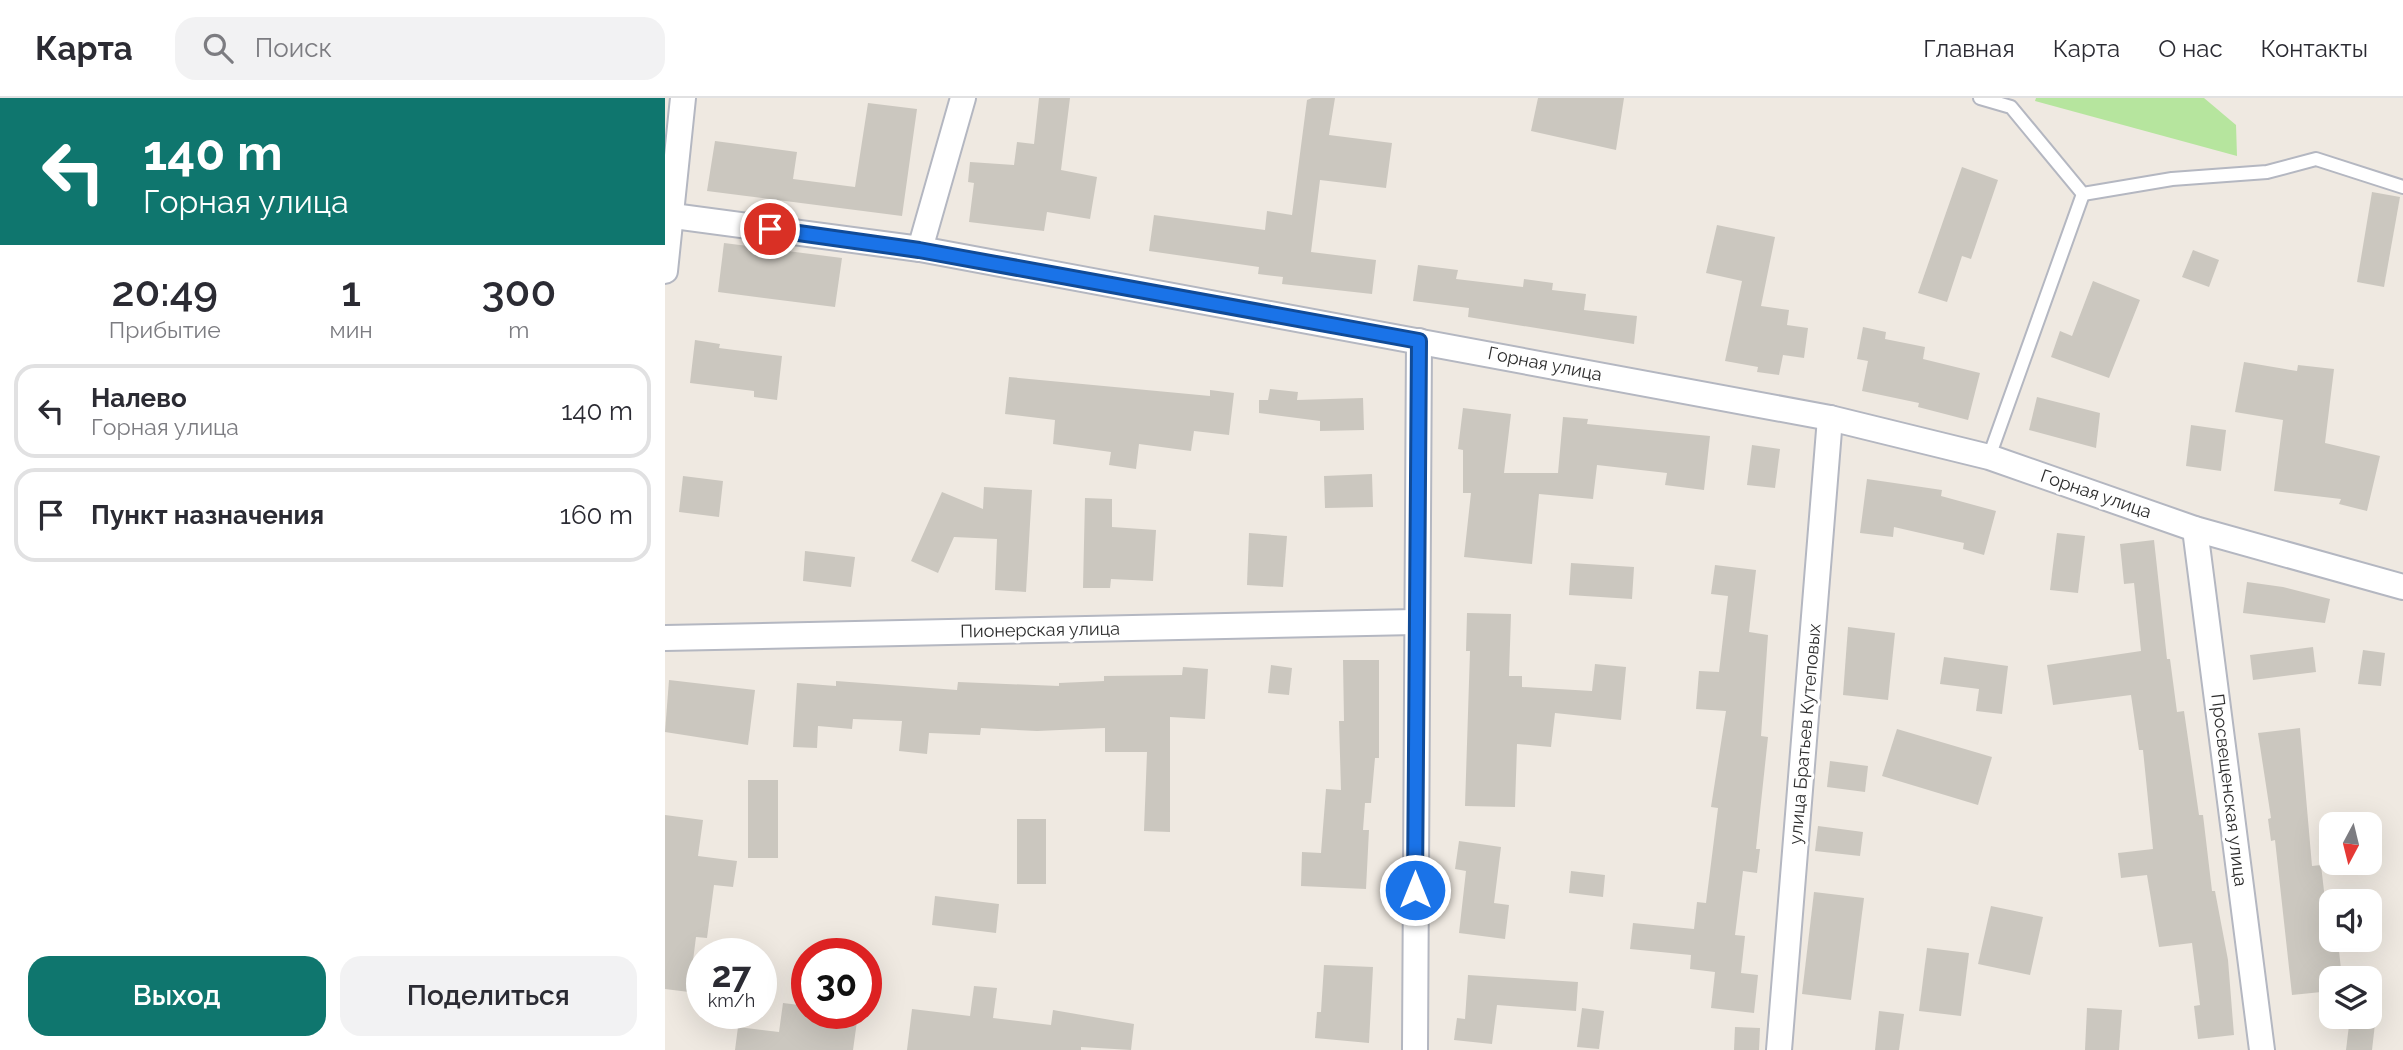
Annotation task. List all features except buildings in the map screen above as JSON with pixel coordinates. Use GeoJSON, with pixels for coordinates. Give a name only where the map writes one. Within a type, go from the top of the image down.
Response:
{"type":"FeatureCollection","features":[{"type":"Feature","properties":{"kind":"street"},"geometry":{"type":"LineString","coordinates":[[665,271],[667,215],[683,98]]}},
{"type":"Feature","properties":{"kind":"street"},"geometry":{"type":"LineString","coordinates":[[919,250],[963,98]]}},
{"type":"Feature","properties":{"kind":"street","name":"Горная улица"},"geometry":{"type":"LineString","coordinates":[[667,215],[919,250],[1830,418],[1989,457],[2195,529],[2403,587]]}},
{"type":"Feature","properties":{"kind":"street"},"geometry":{"type":"LineString","coordinates":[[1415,1050],[1415,622],[1419,341]]}},
{"type":"Feature","properties":{"kind":"street","name":"улица Братьев Кутеповых"},"geometry":{"type":"LineString","coordinates":[[1779,1050],[1830,418]]}},
{"type":"Feature","properties":{"kind":"street","name":"Просвещенская улица"},"geometry":{"type":"LineString","coordinates":[[2195,529],[2262,1050]]}},
{"type":"Feature","properties":{"kind":"street","name":"Пионерская улица"},"geometry":{"type":"LineString","coordinates":[[665,638],[1415,622]]}},
{"type":"Feature","properties":{"kind":"lane"},"geometry":{"type":"LineString","coordinates":[[1980,98],[2011,107],[2083,194]]}},
{"type":"Feature","properties":{"kind":"lane"},"geometry":{"type":"LineString","coordinates":[[2083,194],[2172,179],[2267,172],[2316,159],[2403,187]]}},
{"type":"Feature","properties":{"kind":"lane"},"geometry":{"type":"LineString","coordinates":[[1989,457],[2083,194]]}},
{"type":"Feature","properties":{"kind":"green space"},"geometry":{"type":"Polygon","coordinates":[[[2036,98],[2204,98],[2236,125],[2237,156],[2035,101],[2036,98]]]}},
{"type":"Feature","properties":{"kind":"route"},"geometry":{"type":"LineString","coordinates":[[770,229],[919,250],[1419,341],[1415,890]]}}]}
